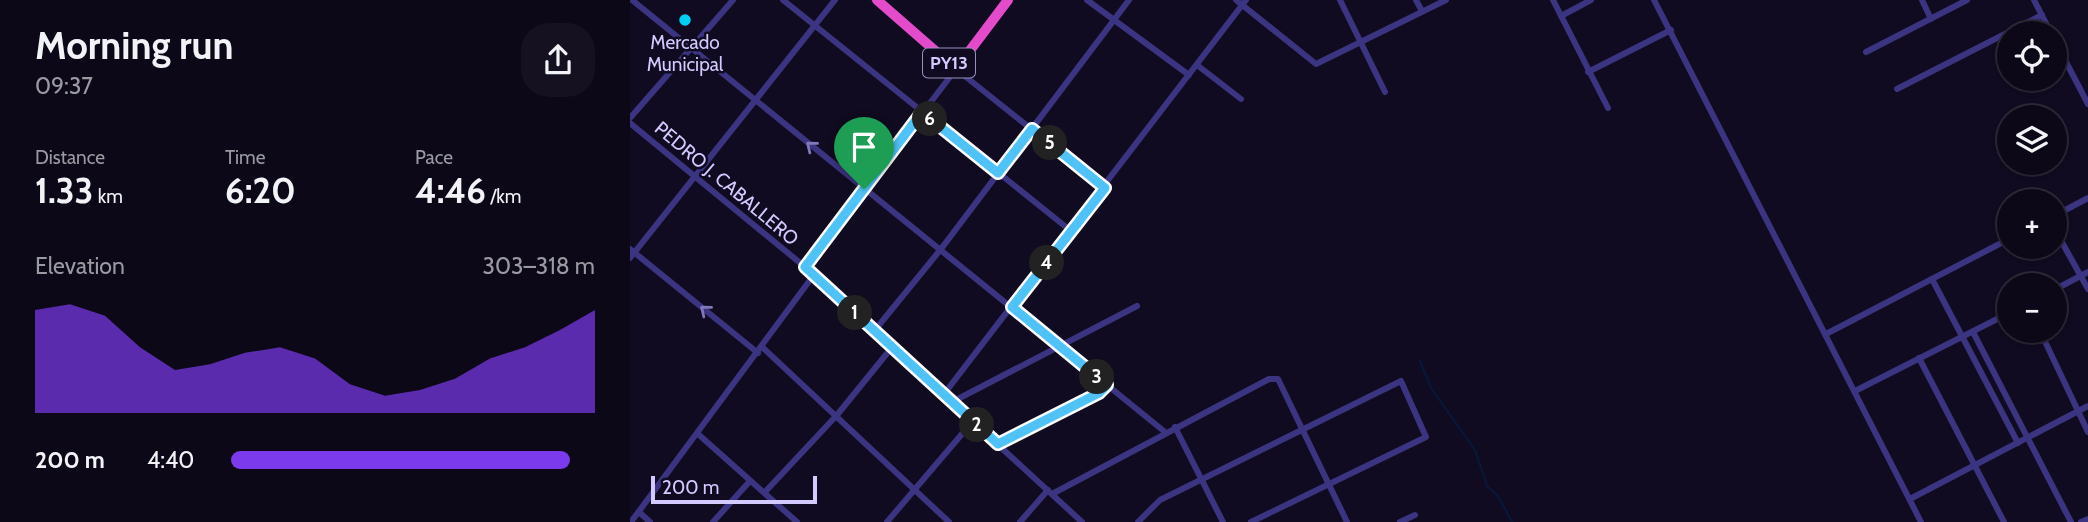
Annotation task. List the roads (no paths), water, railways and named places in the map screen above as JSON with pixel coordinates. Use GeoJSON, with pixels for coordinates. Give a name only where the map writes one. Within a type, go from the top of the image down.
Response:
{"type":"FeatureCollection","features":[{"type":"Feature","properties":{"kind":"highway","name":"PY13"},"geometry":{"type":"LineString","coordinates":[[877,0],[956,69],[1008,0]]}},
{"type":"Feature","properties":{"kind":"street"},"geometry":{"type":"LineString","coordinates":[[632,0],[1165,432]]}},
{"type":"Feature","properties":{"kind":"street"},"geometry":{"type":"LineString","coordinates":[[630,121],[733,0]]}},
{"type":"Feature","properties":{"kind":"street"},"geometry":{"type":"LineString","coordinates":[[783,0],[1071,231]]}},
{"type":"Feature","properties":{"kind":"street"},"geometry":{"type":"LineString","coordinates":[[835,0],[631,253],[760,350],[837,415],[949,522]]}},
{"type":"Feature","properties":{"kind":"street"},"geometry":{"type":"LineString","coordinates":[[1087,0],[1189,75]]}},
{"type":"Feature","properties":{"kind":"street"},"geometry":{"type":"LineString","coordinates":[[875,330],[941,249],[1129,0]]}},
{"type":"Feature","properties":{"kind":"street"},"geometry":{"type":"LineString","coordinates":[[1340,0],[1363,42],[1385,92]]}},
{"type":"Feature","properties":{"kind":"street"},"geometry":{"type":"LineString","coordinates":[[1416,0],[1422,11]]}},
{"type":"Feature","properties":{"kind":"street"},"geometry":{"type":"LineString","coordinates":[[944,394],[1105,188],[1241,2],[1316,64],[1446,0]]}},
{"type":"Feature","properties":{"kind":"street"},"geometry":{"type":"LineString","coordinates":[[1553,0],[1608,108]]}},
{"type":"Feature","properties":{"kind":"street"},"geometry":{"type":"LineString","coordinates":[[1561,16],[1591,0]]}},
{"type":"Feature","properties":{"kind":"street"},"geometry":{"type":"LineString","coordinates":[[1654,0],[1921,522]]}},
{"type":"Feature","properties":{"kind":"street"},"geometry":{"type":"LineString","coordinates":[[1922,0],[1931,19]]}},
{"type":"Feature","properties":{"kind":"street"},"geometry":{"type":"LineString","coordinates":[[1866,52],[1967,0]]}},
{"type":"Feature","properties":{"kind":"street"},"geometry":{"type":"LineString","coordinates":[[2034,0],[2045,21]]}},
{"type":"Feature","properties":{"kind":"street"},"geometry":{"type":"LineString","coordinates":[[1897,89],[2042,15]]}},
{"type":"Feature","properties":{"kind":"street"},"geometry":{"type":"LineString","coordinates":[[1588,72],[1671,30]]}},
{"type":"Feature","properties":{"kind":"street"},"geometry":{"type":"LineString","coordinates":[[2067,64],[2088,104]]}},
{"type":"Feature","properties":{"kind":"street"},"geometry":{"type":"LineString","coordinates":[[1197,65],[1241,99]]}},
{"type":"Feature","properties":{"kind":"street"},"geometry":{"type":"LineString","coordinates":[[805,267],[956,69],[1105,188]]}},
{"type":"Feature","properties":{"kind":"street","name":"PEDRO J. CABALLERO"},"geometry":{"type":"LineString","coordinates":[[630,121],[805,267],[1082,522]]}},
{"type":"Feature","properties":{"kind":"street"},"geometry":{"type":"LineString","coordinates":[[2067,209],[2088,198]]}},
{"type":"Feature","properties":{"kind":"street"},"geometry":{"type":"LineString","coordinates":[[1826,334],[1997,245]]}},
{"type":"Feature","properties":{"kind":"street"},"geometry":{"type":"LineString","coordinates":[[2067,247],[2085,274],[2088,289]]}},
{"type":"Feature","properties":{"kind":"street"},"geometry":{"type":"LineString","coordinates":[[2067,283],[2085,274]]}},
{"type":"Feature","properties":{"kind":"street"},"geometry":{"type":"LineString","coordinates":[[631,522],[813,276]]}},
{"type":"Feature","properties":{"kind":"street"},"geometry":{"type":"LineString","coordinates":[[1933,279],[2018,443]]}},
{"type":"Feature","properties":{"kind":"street"},"geometry":{"type":"LineString","coordinates":[[952,402],[1137,306]]}},
{"type":"Feature","properties":{"kind":"street"},"geometry":{"type":"LineString","coordinates":[[1855,391],[1997,319]]}},
{"type":"Feature","properties":{"kind":"street"},"geometry":{"type":"LineString","coordinates":[[1973,332],[2071,522]]}},
{"type":"Feature","properties":{"kind":"street"},"geometry":{"type":"LineString","coordinates":[[2046,343],[2088,432]]}},
{"type":"Feature","properties":{"kind":"street"},"geometry":{"type":"LineString","coordinates":[[765,492],[837,415],[893,346]]}},
{"type":"Feature","properties":{"kind":"street"},"geometry":{"type":"LineString","coordinates":[[1919,358],[2004,522]]}},
{"type":"Feature","properties":{"kind":"street"},"geometry":{"type":"LineString","coordinates":[[1020,522],[1050,492],[1269,379],[1278,379],[1347,522]]}},
{"type":"Feature","properties":{"kind":"street"},"geometry":{"type":"LineString","coordinates":[[1138,522],[1160,500],[1202,482],[1401,381],[1426,437],[1251,522]]}},
{"type":"Feature","properties":{"kind":"street"},"geometry":{"type":"LineString","coordinates":[[998,444],[1099,393],[1107,385]]}},
{"type":"Feature","properties":{"kind":"street"},"geometry":{"type":"LineString","coordinates":[[1910,499],[2088,407]]}},
{"type":"Feature","properties":{"kind":"street"},"geometry":{"type":"LineString","coordinates":[[887,522],[973,421]]}},
{"type":"Feature","properties":{"kind":"street"},"geometry":{"type":"LineString","coordinates":[[1175,427],[1223,522]]}},
{"type":"Feature","properties":{"kind":"street"},"geometry":{"type":"LineString","coordinates":[[698,434],[797,522]]}},
{"type":"Feature","properties":{"kind":"street"},"geometry":{"type":"LineString","coordinates":[[713,522],[751,481]]}},
{"type":"Feature","properties":{"kind":"street"},"geometry":{"type":"LineString","coordinates":[[639,512],[650,522]]}},
{"type":"Feature","properties":{"kind":"street"},"geometry":{"type":"LineString","coordinates":[[1400,522],[1415,515]]}},
{"type":"Feature","properties":{"kind":"street"},"geometry":{"type":"LineString","coordinates":[[2081,522],[2088,519]]}},
{"type":"Feature","properties":{"kind":"waterway"},"geometry":{"type":"LineString","coordinates":[[1420,361],[1431,388],[1475,450],[1487,486],[1498,496],[1512,522]]}},
{"type":"Feature","properties":{"kind":"place","name":"Mercado Municipal"},"geometry":{"type":"Point","coordinates":[685,20]}}]}
